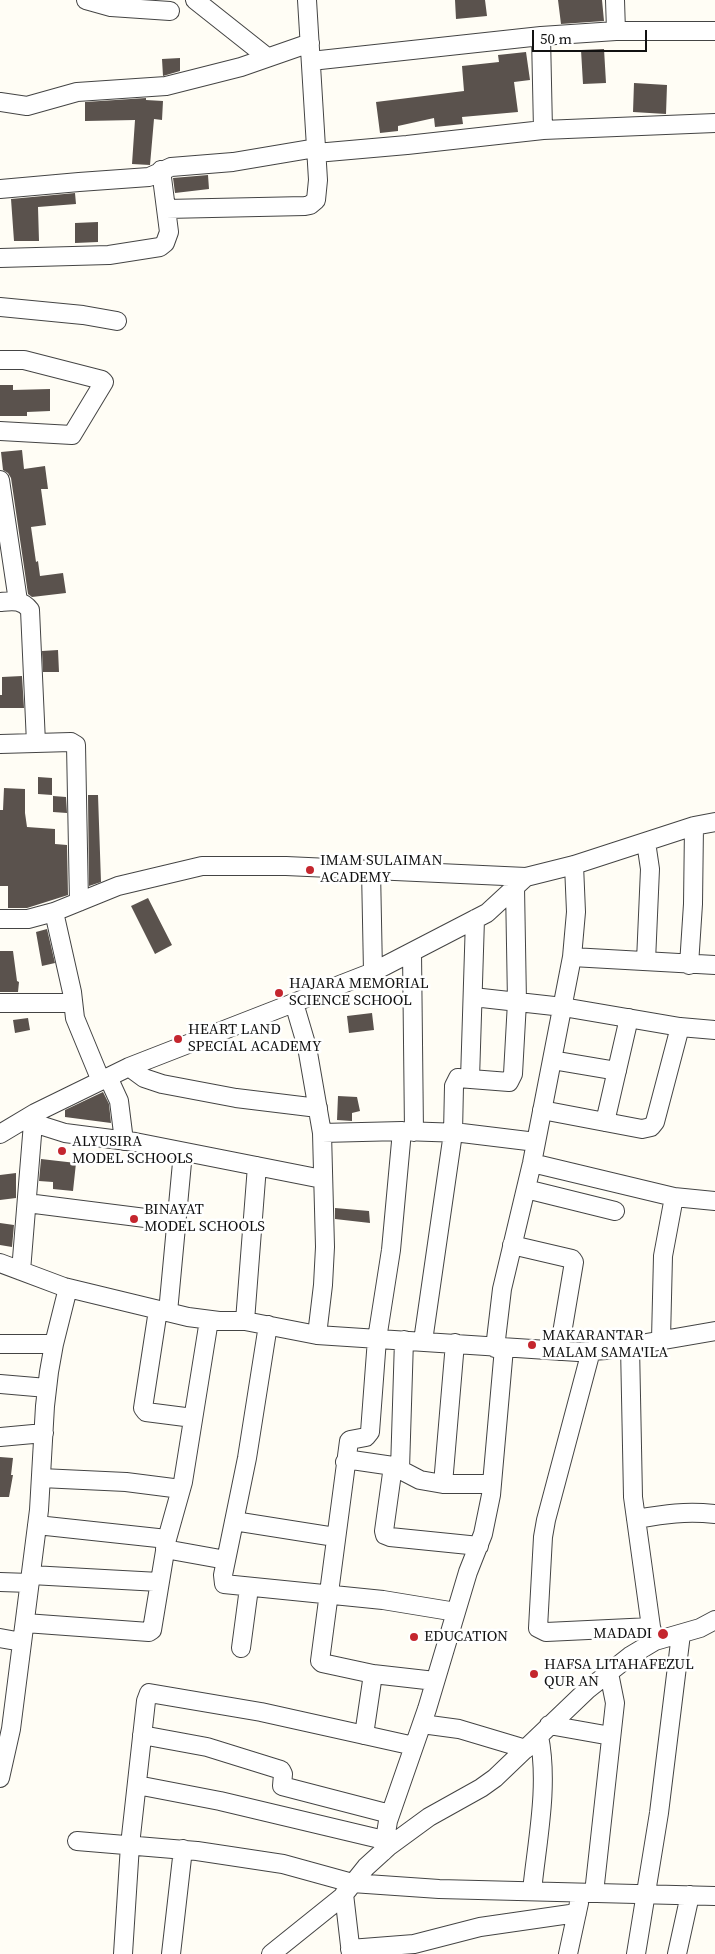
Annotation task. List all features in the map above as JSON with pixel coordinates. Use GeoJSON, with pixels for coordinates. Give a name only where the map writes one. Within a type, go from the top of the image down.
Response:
{"type":"FeatureCollection","features":[{"type":"Feature","properties":{"kind":"street"},"geometry":{"type":"LineString","coordinates":[[86,0],[111,4],[171,6],[190,0]]}},
{"type":"Feature","properties":{"kind":"street"},"geometry":{"type":"LineString","coordinates":[[196,0],[267,57]]}},
{"type":"Feature","properties":{"kind":"street"},"geometry":{"type":"LineString","coordinates":[[166,208],[310,205],[316,200],[318,180],[307,0]]}},
{"type":"Feature","properties":{"kind":"street"},"geometry":{"type":"LineString","coordinates":[[615,0],[616,31]]}},
{"type":"Feature","properties":{"kind":"street"},"geometry":{"type":"LineString","coordinates":[[311,61],[541,36],[616,31],[715,31]]}},
{"type":"Feature","properties":{"kind":"street"},"geometry":{"type":"LineString","coordinates":[[541,36],[543,130]]}},
{"type":"Feature","properties":{"kind":"street"},"geometry":{"type":"LineString","coordinates":[[0,102],[27,106],[78,92],[166,86],[241,67],[310,43]]}},
{"type":"Feature","properties":{"kind":"street"},"geometry":{"type":"LineString","coordinates":[[0,189],[149,178],[161,170],[171,167],[233,162],[316,150],[407,145],[543,130],[715,123]]}},
{"type":"Feature","properties":{"kind":"street"},"geometry":{"type":"LineString","coordinates":[[0,258],[109,255],[160,247],[165,243],[169,232],[161,170]]}},
{"type":"Feature","properties":{"kind":"street"},"geometry":{"type":"LineString","coordinates":[[0,307],[83,315],[117,321]]}},
{"type":"Feature","properties":{"kind":"street"},"geometry":{"type":"LineString","coordinates":[[0,360],[24,360],[104,382],[72,435],[0,431]]}},
{"type":"Feature","properties":{"kind":"street"},"geometry":{"type":"LineString","coordinates":[[0,480],[18,601]]}},
{"type":"Feature","properties":{"kind":"street"},"geometry":{"type":"LineString","coordinates":[[0,602],[18,601],[26,605],[30,610],[36,743]]}},
{"type":"Feature","properties":{"kind":"street"},"geometry":{"type":"LineString","coordinates":[[0,744],[71,742],[76,745],[79,902]]}},
{"type":"Feature","properties":{"kind":"street"},"geometry":{"type":"LineString","coordinates":[[0,919],[28,919],[54,912],[118,886],[202,866],[286,866],[371,870],[521,882],[694,826],[715,822]]}},
{"type":"Feature","properties":{"kind":"street"},"geometry":{"type":"LineString","coordinates":[[689,965],[693,904],[694,826]]}},
{"type":"Feature","properties":{"kind":"street"},"geometry":{"type":"LineString","coordinates":[[646,842],[650,869],[646,961]]}},
{"type":"Feature","properties":{"kind":"street"},"geometry":{"type":"LineString","coordinates":[[384,1846],[390,1814],[422,1724],[456,1612],[484,1534],[492,1484],[502,1289],[532,1163],[564,1007],[572,957],[576,912],[574,865]]}},
{"type":"Feature","properties":{"kind":"street"},"geometry":{"type":"LineString","coordinates":[[371,870],[374,972]]}},
{"type":"Feature","properties":{"kind":"street"},"geometry":{"type":"LineString","coordinates":[[0,1134],[29,1121],[129,1067],[374,972],[487,913],[521,882]]}},
{"type":"Feature","properties":{"kind":"street"},"geometry":{"type":"LineString","coordinates":[[423,1341],[453,1133],[454,1086],[458,1078],[509,1082],[513,1074],[521,882]]}},
{"type":"Feature","properties":{"kind":"street"},"geometry":{"type":"LineString","coordinates":[[54,912],[78,1027],[104,1079],[119,1101],[124,1141]]}},
{"type":"Feature","properties":{"kind":"street"},"geometry":{"type":"LineString","coordinates":[[470,1078],[475,920]]}},
{"type":"Feature","properties":{"kind":"street"},"geometry":{"type":"LineString","coordinates":[[412,952],[408,1132],[377,1339],[370,1432],[366,1437],[348,1441],[320,1662],[373,1674],[435,1682]]}},
{"type":"Feature","properties":{"kind":"street"},"geometry":{"type":"LineString","coordinates":[[572,957],[715,965]]}},
{"type":"Feature","properties":{"kind":"street"},"geometry":{"type":"LineString","coordinates":[[472,997],[564,1007],[680,1027],[715,1030]]}},
{"type":"Feature","properties":{"kind":"street"},"geometry":{"type":"LineString","coordinates":[[0,1003],[73,1003]]}},
{"type":"Feature","properties":{"kind":"street"},"geometry":{"type":"LineString","coordinates":[[294,1003],[307,1047],[322,1133],[325,1247],[317,1335]]}},
{"type":"Feature","properties":{"kind":"street"},"geometry":{"type":"LineString","coordinates":[[605,1122],[629,1018]]}},
{"type":"Feature","properties":{"kind":"street"},"geometry":{"type":"LineString","coordinates":[[542,1110],[642,1129],[651,1128],[655,1122],[680,1027]]}},
{"type":"Feature","properties":{"kind":"street"},"geometry":{"type":"LineString","coordinates":[[552,1060],[617,1072]]}},
{"type":"Feature","properties":{"kind":"street"},"geometry":{"type":"LineString","coordinates":[[129,1067],[144,1078],[162,1084],[236,1098],[318,1108]]}},
{"type":"Feature","properties":{"kind":"street"},"geometry":{"type":"LineString","coordinates":[[29,1121],[65,1133],[124,1141],[322,1179]]}},
{"type":"Feature","properties":{"kind":"street"},"geometry":{"type":"LineString","coordinates":[[21,1271],[27,1203],[29,1121]]}},
{"type":"Feature","properties":{"kind":"street"},"geometry":{"type":"LineString","coordinates":[[322,1133],[453,1133],[486,1135],[536,1142]]}},
{"type":"Feature","properties":{"kind":"street"},"geometry":{"type":"LineString","coordinates":[[183,1152],[176,1222],[163,1311],[143,1408],[146,1412],[194,1418]]}},
{"type":"Feature","properties":{"kind":"street"},"geometry":{"type":"LineString","coordinates":[[532,1163],[674,1197],[715,1201]]}},
{"type":"Feature","properties":{"kind":"street"},"geometry":{"type":"LineString","coordinates":[[245,1320],[257,1166]]}},
{"type":"Feature","properties":{"kind":"street"},"geometry":{"type":"LineString","coordinates":[[526,1189],[615,1210]]}},
{"type":"Feature","properties":{"kind":"street"},"geometry":{"type":"LineString","coordinates":[[661,1339],[663,1256],[674,1197]]}},
{"type":"Feature","properties":{"kind":"street"},"geometry":{"type":"LineString","coordinates":[[27,1203],[176,1222]]}},
{"type":"Feature","properties":{"kind":"street"},"geometry":{"type":"LineString","coordinates":[[512,1245],[572,1259],[574,1262],[559,1351]]}},
{"type":"Feature","properties":{"kind":"street"},"geometry":{"type":"LineString","coordinates":[[0,1262],[68,1288],[163,1311],[209,1320],[245,1320],[317,1335],[455,1343],[500,1348],[591,1352],[715,1331]]}},
{"type":"Feature","properties":{"kind":"street"},"geometry":{"type":"LineString","coordinates":[[0,1778],[7,1700],[22,1642],[37,1525],[47,1388],[54,1344],[68,1288]]}},
{"type":"Feature","properties":{"kind":"street"},"geometry":{"type":"LineString","coordinates":[[25,1623],[149,1632],[153,1626],[166,1544],[181,1489],[194,1418],[209,1320]]}},
{"type":"Feature","properties":{"kind":"street"},"geometry":{"type":"LineString","coordinates":[[268,1324],[247,1458],[223,1575],[224,1584],[248,1588],[383,1600],[456,1612]]}},
{"type":"Feature","properties":{"kind":"street"},"geometry":{"type":"LineString","coordinates":[[404,1340],[397,1467],[384,1530],[386,1535],[390,1537],[479,1546]]}},
{"type":"Feature","properties":{"kind":"street"},"geometry":{"type":"LineString","coordinates":[[443,1484],[455,1343]]}},
{"type":"Feature","properties":{"kind":"street"},"geometry":{"type":"LineString","coordinates":[[0,1344],[54,1344]]}},
{"type":"Feature","properties":{"kind":"street"},"geometry":{"type":"LineString","coordinates":[[630,1346],[633,1497],[652,1634]]}},
{"type":"Feature","properties":{"kind":"street"},"geometry":{"type":"LineString","coordinates":[[591,1352],[546,1520],[543,1537],[538,1628],[546,1632],[682,1634],[700,1628],[715,1620]]}},
{"type":"Feature","properties":{"kind":"street"},"geometry":{"type":"LineString","coordinates":[[0,1384],[47,1388]]}},
{"type":"Feature","properties":{"kind":"street"},"geometry":{"type":"LineString","coordinates":[[0,1437],[44,1433]]}},
{"type":"Feature","properties":{"kind":"street"},"geometry":{"type":"LineString","coordinates":[[345,1462],[352,1460],[397,1467],[420,1480],[443,1484],[492,1484]]}},
{"type":"Feature","properties":{"kind":"street"},"geometry":{"type":"LineString","coordinates":[[41,1478],[126,1482],[181,1489]]}},
{"type":"Feature","properties":{"kind":"street"},"geometry":{"type":"LineString","coordinates":[[636,1519],[669,1513],[715,1514]]}},
{"type":"Feature","properties":{"kind":"street"},"geometry":{"type":"LineString","coordinates":[[234,1521],[335,1537]]}},
{"type":"Feature","properties":{"kind":"street"},"geometry":{"type":"LineString","coordinates":[[37,1525],[166,1544],[226,1560]]}},
{"type":"Feature","properties":{"kind":"street"},"geometry":{"type":"LineString","coordinates":[[0,1582],[30,1579],[159,1582]]}},
{"type":"Feature","properties":{"kind":"street"},"geometry":{"type":"LineString","coordinates":[[241,1648],[248,1588]]}},
{"type":"Feature","properties":{"kind":"street"},"geometry":{"type":"LineString","coordinates":[[271,1954],[348,1888],[384,1846],[495,1778],[544,1730],[630,1656],[652,1634]]}},
{"type":"Feature","properties":{"kind":"street"},"geometry":{"type":"LineString","coordinates":[[636,1954],[659,1813],[682,1634]]}},
{"type":"Feature","properties":{"kind":"street"},"geometry":{"type":"LineString","coordinates":[[0,1638],[22,1642]]}},
{"type":"Feature","properties":{"kind":"street"},"geometry":{"type":"LineString","coordinates":[[568,1954],[577,1913],[588,1893],[611,1736],[615,1703],[609,1673]]}},
{"type":"Feature","properties":{"kind":"street"},"geometry":{"type":"LineString","coordinates":[[364,1735],[373,1674]]}},
{"type":"Feature","properties":{"kind":"street"},"geometry":{"type":"LineString","coordinates":[[123,1954],[130,1845],[148,1693],[262,1712],[414,1746]]}},
{"type":"Feature","properties":{"kind":"street"},"geometry":{"type":"LineString","coordinates":[[422,1724],[459,1729],[526,1749]]}},
{"type":"Feature","properties":{"kind":"street"},"geometry":{"type":"LineString","coordinates":[[544,1730],[611,1736]]}},
{"type":"Feature","properties":{"kind":"street"},"geometry":{"type":"LineString","coordinates":[[532,1891],[542,1789],[541,1748],[544,1730]]}},
{"type":"Feature","properties":{"kind":"street"},"geometry":{"type":"LineString","coordinates":[[142,1735],[222,1750],[281,1770],[283,1774],[282,1786],[390,1814]]}},
{"type":"Feature","properties":{"kind":"street"},"geometry":{"type":"LineString","coordinates":[[137,1785],[220,1801],[384,1846]]}},
{"type":"Feature","properties":{"kind":"street"},"geometry":{"type":"LineString","coordinates":[[77,1840],[183,1849],[284,1864],[348,1888],[715,1896]]}},
{"type":"Feature","properties":{"kind":"street"},"geometry":{"type":"LineString","coordinates":[[171,1954],[183,1849]]}},
{"type":"Feature","properties":{"kind":"street"},"geometry":{"type":"LineString","coordinates":[[348,1888],[351,1952],[414,1949],[480,1927],[577,1913]]}},
{"type":"Feature","properties":{"kind":"street"},"geometry":{"type":"LineString","coordinates":[[677,1954],[690,1895]]}},
{"type":"Feature","properties":{"kind":"building"},"geometry":{"type":"Polygon","coordinates":[[[455,0],[485,0],[487,16],[456,19],[455,0]]]}},
{"type":"Feature","properties":{"kind":"building"},"geometry":{"type":"Polygon","coordinates":[[[558,0],[602,0],[604,21],[561,24],[558,0]]]}},
{"type":"Feature","properties":{"kind":"building"},"geometry":{"type":"Polygon","coordinates":[[[604,49],[606,83],[583,84],[581,50],[604,49]]]}},
{"type":"Feature","properties":{"kind":"building"},"geometry":{"type":"Polygon","coordinates":[[[526,52],[530,80],[514,82],[518,112],[462,117],[463,124],[435,127],[434,118],[398,126],[398,131],[380,133],[376,102],[464,91],[462,66],[499,62],[498,55],[526,52]]]}},
{"type":"Feature","properties":{"kind":"building"},"geometry":{"type":"Polygon","coordinates":[[[180,58],[180,71],[163,76],[162,59],[180,58]]]}},
{"type":"Feature","properties":{"kind":"building"},"geometry":{"type":"Polygon","coordinates":[[[634,83],[667,85],[666,114],[633,112],[634,83]]]}},
{"type":"Feature","properties":{"kind":"building"},"geometry":{"type":"Polygon","coordinates":[[[146,98],[146,100],[163,101],[162,120],[154,119],[150,165],[132,164],[135,120],[85,121],[85,102],[146,98]]]}},
{"type":"Feature","properties":{"kind":"building"},"geometry":{"type":"Polygon","coordinates":[[[208,175],[209,189],[175,193],[173,178],[208,175]]]}},
{"type":"Feature","properties":{"kind":"building"},"geometry":{"type":"Polygon","coordinates":[[[75,193],[76,204],[38,207],[39,241],[14,241],[11,199],[75,193]]]}},
{"type":"Feature","properties":{"kind":"building"},"geometry":{"type":"Polygon","coordinates":[[[98,222],[98,242],[75,243],[75,223],[98,222]]]}},
{"type":"Feature","properties":{"kind":"building"},"geometry":{"type":"Polygon","coordinates":[[[0,385],[13,385],[13,390],[50,389],[50,411],[27,412],[27,416],[0,416],[0,385]]]}},
{"type":"Feature","properties":{"kind":"building"},"geometry":{"type":"Polygon","coordinates":[[[22,450],[24,469],[45,466],[48,489],[41,489],[46,525],[31,527],[40,576],[63,573],[66,593],[32,597],[28,594],[11,478],[3,470],[1,452],[22,450]]]}},
{"type":"Feature","properties":{"kind":"building"},"geometry":{"type":"Polygon","coordinates":[[[58,650],[59,672],[43,672],[42,651],[58,650]]]}},
{"type":"Feature","properties":{"kind":"building"},"geometry":{"type":"Polygon","coordinates":[[[22,676],[24,708],[0,708],[2,677],[22,676]]]}},
{"type":"Feature","properties":{"kind":"building"},"geometry":{"type":"Polygon","coordinates":[[[38,777],[52,778],[52,795],[38,794],[38,777]]]}},
{"type":"Feature","properties":{"kind":"building"},"geometry":{"type":"Polygon","coordinates":[[[4,788],[25,789],[27,827],[55,829],[55,844],[67,845],[68,895],[27,908],[8,908],[8,886],[0,886],[0,810],[3,810],[4,788]]]}},
{"type":"Feature","properties":{"kind":"building"},"geometry":{"type":"Polygon","coordinates":[[[88,795],[98,795],[101,882],[89,886],[88,795]]]}},
{"type":"Feature","properties":{"kind":"building"},"geometry":{"type":"Polygon","coordinates":[[[53,796],[66,797],[67,813],[53,812],[53,796]]]}},
{"type":"Feature","properties":{"kind":"building"},"geometry":{"type":"Polygon","coordinates":[[[148,898],[172,945],[155,954],[131,906],[148,898]]]}},
{"type":"Feature","properties":{"kind":"building"},"geometry":{"type":"Polygon","coordinates":[[[47,929],[55,963],[42,966],[36,932],[47,929]]]}},
{"type":"Feature","properties":{"kind":"building"},"geometry":{"type":"Polygon","coordinates":[[[0,951],[13,951],[17,981],[19,982],[18,992],[0,992],[0,951]]]}},
{"type":"Feature","properties":{"kind":"building"},"geometry":{"type":"Polygon","coordinates":[[[372,1013],[374,1030],[349,1033],[347,1016],[372,1013]]]}},
{"type":"Feature","properties":{"kind":"building"},"geometry":{"type":"Polygon","coordinates":[[[28,1018],[30,1030],[15,1033],[13,1020],[28,1018]]]}},
{"type":"Feature","properties":{"kind":"building"},"geometry":{"type":"Polygon","coordinates":[[[103,1092],[109,1104],[111,1123],[65,1117],[65,1110],[103,1092]]]}},
{"type":"Feature","properties":{"kind":"building"},"geometry":{"type":"Polygon","coordinates":[[[338,1096],[357,1097],[360,1111],[352,1113],[352,1121],[337,1120],[338,1096]]]}},
{"type":"Feature","properties":{"kind":"building"},"geometry":{"type":"Polygon","coordinates":[[[41,1159],[76,1163],[73,1191],[53,1189],[53,1182],[39,1181],[41,1159]]]}},
{"type":"Feature","properties":{"kind":"building"},"geometry":{"type":"Polygon","coordinates":[[[16,1173],[16,1198],[0,1200],[0,1175],[16,1173]]]}},
{"type":"Feature","properties":{"kind":"building"},"geometry":{"type":"Polygon","coordinates":[[[335,1208],[369,1211],[370,1223],[335,1219],[335,1208]]]}},
{"type":"Feature","properties":{"kind":"building"},"geometry":{"type":"Polygon","coordinates":[[[0,1223],[14,1225],[12,1247],[0,1245],[0,1223]]]}},
{"type":"Feature","properties":{"kind":"building"},"geometry":{"type":"Polygon","coordinates":[[[0,1457],[13,1458],[11,1475],[13,1475],[9,1497],[0,1497],[0,1457]]]}},
{"type":"Feature","properties":{"kind":"place","name":"IMAM SULAIMAN ACADEMY"},"geometry":{"type":"Point","coordinates":[310,870]}},
{"type":"Feature","properties":{"kind":"place","name":"HAJARA MEMORIAL SCIENCE SCHOOL"},"geometry":{"type":"Point","coordinates":[279,993]}},
{"type":"Feature","properties":{"kind":"place","name":"HEART LAND SPECIAL ACADEMY"},"geometry":{"type":"Point","coordinates":[178,1039]}},
{"type":"Feature","properties":{"kind":"place","name":"ALYUSIRA MODEL SCHOOLS"},"geometry":{"type":"Point","coordinates":[62,1151]}},
{"type":"Feature","properties":{"kind":"place","name":"BINAYAT MODEL SCHOOLS"},"geometry":{"type":"Point","coordinates":[134,1219]}},
{"type":"Feature","properties":{"kind":"place","name":"MAKARANTAR MALAM SAMA'ILA"},"geometry":{"type":"Point","coordinates":[532,1345]}},
{"type":"Feature","properties":{"kind":"place","name":"MADADI"},"geometry":{"type":"Point","coordinates":[663,1634]}},
{"type":"Feature","properties":{"kind":"place","name":"EDUCATION"},"geometry":{"type":"Point","coordinates":[414,1637]}},
{"type":"Feature","properties":{"kind":"place","name":"HAFSA LITAHAFEZUL QUR AN"},"geometry":{"type":"Point","coordinates":[534,1674]}}]}
